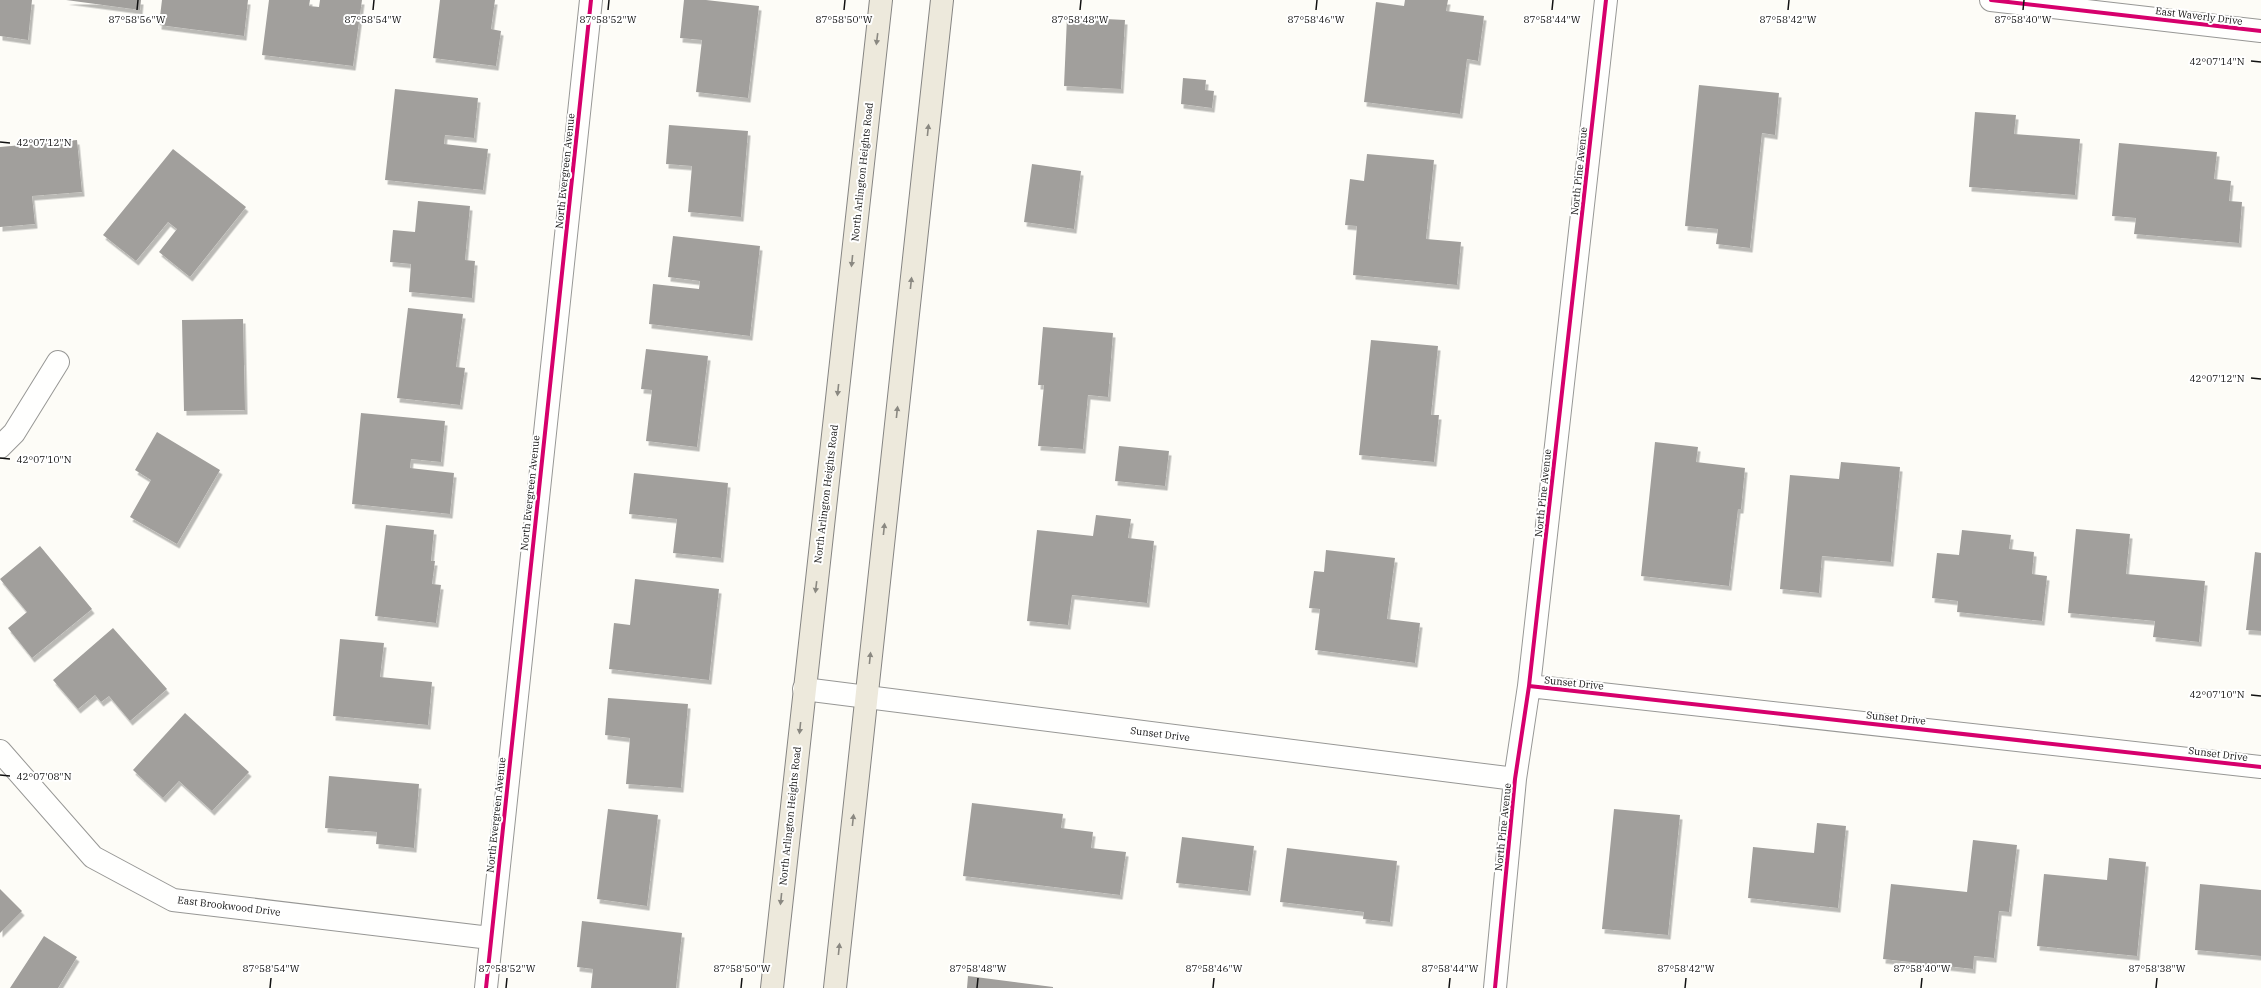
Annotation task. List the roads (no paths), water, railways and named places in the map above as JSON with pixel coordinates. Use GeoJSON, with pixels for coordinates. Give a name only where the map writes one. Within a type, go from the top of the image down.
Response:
{"type":"FeatureCollection","features":[{"type":"Feature","properties":{"kind":"main road","name":"North Arlington Heights Road"},"geometry":{"type":"LineString","coordinates":[[772,988],[881,0]]}},
{"type":"Feature","properties":{"kind":"main road"},"geometry":{"type":"LineString","coordinates":[[835,988],[942,0]]}},
{"type":"Feature","properties":{"kind":"street","name":"North Evergreen Avenue"},"geometry":{"type":"LineString","coordinates":[[486,988],[490,938],[591,0]]}},
{"type":"Feature","properties":{"kind":"street","name":"North Pine Avenue"},"geometry":{"type":"LineString","coordinates":[[1495,988],[1515,779],[1529,686],[1606,0]]}},
{"type":"Feature","properties":{"kind":"street","name":"East Waverly Drive"},"geometry":{"type":"LineString","coordinates":[[1991,0],[2261,31]]}},
{"type":"Feature","properties":{"kind":"street"},"geometry":{"type":"LineString","coordinates":[[0,447],[14,433],[58,362]]}},
{"type":"Feature","properties":{"kind":"street","name":"Sunset Drive"},"geometry":{"type":"LineString","coordinates":[[1529,686],[2261,767]]}},
{"type":"Feature","properties":{"kind":"street","name":"Sunset Drive"},"geometry":{"type":"LineString","coordinates":[[804,689],[1515,779]]}},
{"type":"Feature","properties":{"kind":"street","name":"East Brookwood Drive"},"geometry":{"type":"LineString","coordinates":[[0,751],[93,857],[173,900],[490,938]]}}]}
